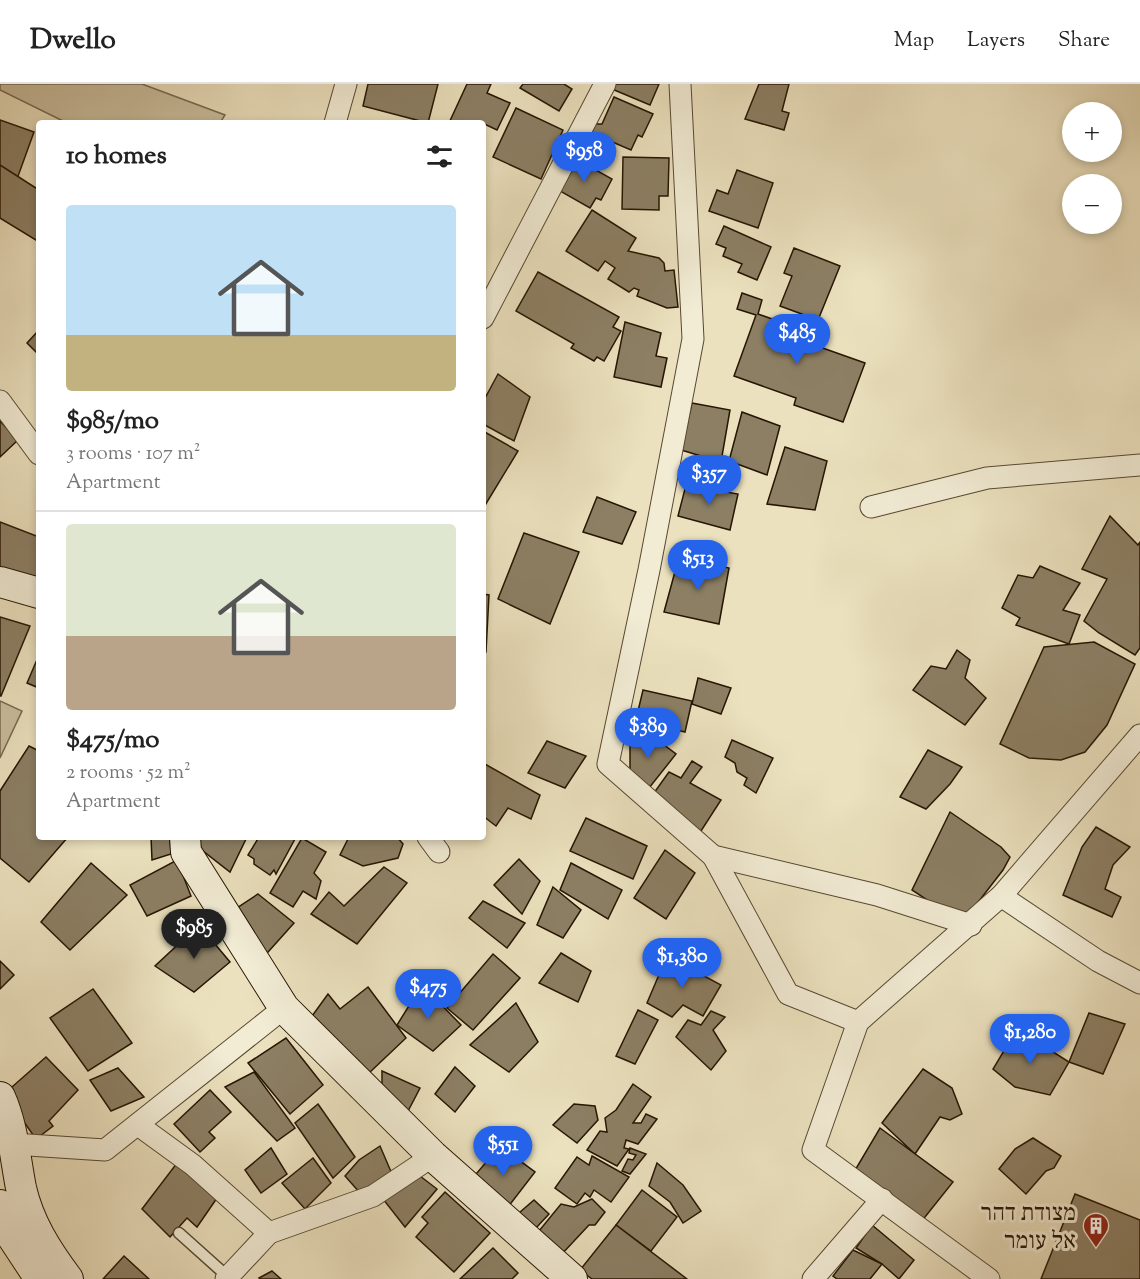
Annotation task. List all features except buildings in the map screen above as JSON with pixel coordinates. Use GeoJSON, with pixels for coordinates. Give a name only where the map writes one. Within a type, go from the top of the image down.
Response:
{"type":"FeatureCollection","features":[{"type":"Feature","properties":{"kind":"street"},"geometry":{"type":"LineString","coordinates":[[336,120],[346,84]]}},
{"type":"Feature","properties":{"kind":"street"},"geometry":{"type":"LineString","coordinates":[[486,312],[605,84]]}},
{"type":"Feature","properties":{"kind":"street"},"geometry":{"type":"LineString","coordinates":[[680,84],[693,339],[649,570],[608,764],[712,856],[788,994],[858,1022]]}},
{"type":"Feature","properties":{"kind":"street"},"geometry":{"type":"LineString","coordinates":[[0,401],[36,450]]}},
{"type":"Feature","properties":{"kind":"street"},"geometry":{"type":"LineString","coordinates":[[871,507],[987,478],[1140,465]]}},
{"type":"Feature","properties":{"kind":"street"},"geometry":{"type":"LineString","coordinates":[[0,582],[36,592]]}},
{"type":"Feature","properties":{"kind":"street"},"geometry":{"type":"LineString","coordinates":[[989,1279],[813,1150],[858,1022],[1001,896],[1140,735]]}},
{"type":"Feature","properties":{"kind":"street"},"geometry":{"type":"LineString","coordinates":[[185,840],[186,852],[284,1008],[433,1156],[572,1279]]}},
{"type":"Feature","properties":{"kind":"street"},"geometry":{"type":"LineString","coordinates":[[712,856],[877,895],[970,925]]}},
{"type":"Feature","properties":{"kind":"street"},"geometry":{"type":"LineString","coordinates":[[1001,896],[1098,961],[1140,983]]}},
{"type":"Feature","properties":{"kind":"street"},"geometry":{"type":"LineString","coordinates":[[13,1143],[105,1150],[284,1008]]}},
{"type":"Feature","properties":{"kind":"street"},"geometry":{"type":"LineString","coordinates":[[0,1097],[8,1116],[22,1190],[32,1221],[43,1246],[68,1279]]}},
{"type":"Feature","properties":{"kind":"street"},"geometry":{"type":"LineString","coordinates":[[138,1125],[193,1165],[269,1233]]}},
{"type":"Feature","properties":{"kind":"street"},"geometry":{"type":"LineString","coordinates":[[227,1277],[269,1233],[373,1196],[433,1156]]}},
{"type":"Feature","properties":{"kind":"street"},"geometry":{"type":"LineString","coordinates":[[813,1279],[882,1199]]}},
{"type":"Feature","properties":{"kind":"street"},"geometry":{"type":"LineString","coordinates":[[0,1205],[13,1238],[40,1279]]}},
{"type":"Feature","properties":{"kind":"lane"},"geometry":{"type":"LineString","coordinates":[[179,1233],[227,1277]]}},
{"type":"Feature","properties":{"kind":"shaded area"},"geometry":{"type":"Polygon","coordinates":[[[0,84],[142,84],[225,115],[222,120],[61,120],[0,90],[0,84]]]}},
{"type":"Feature","properties":{"kind":"shaded area"},"geometry":{"type":"Polygon","coordinates":[[[0,701],[22,711],[0,758],[0,701]]]}},
{"type":"Feature","properties":{"kind":"place","name":"מצודת דהר אל עומר"},"geometry":{"type":"Point","coordinates":[1096,1249]}}]}
